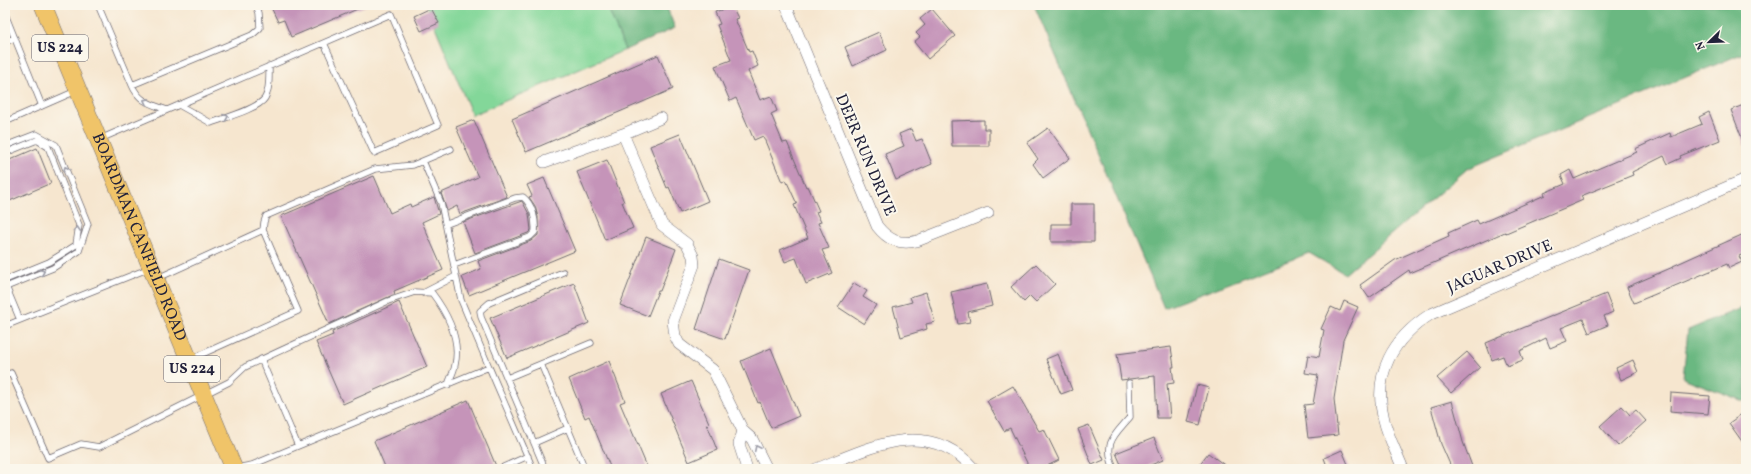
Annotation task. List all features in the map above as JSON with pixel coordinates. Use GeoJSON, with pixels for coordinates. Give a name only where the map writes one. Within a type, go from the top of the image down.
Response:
{"type":"FeatureCollection","features":[{"type":"Feature","properties":{"kind":"main road","name":"BOARDMAN CANFIELD ROAD"},"geometry":{"type":"LineString","coordinates":[[43,5],[233,469]]}},
{"type":"Feature","properties":{"kind":"street","name":"DEER RUN DRIVE"},"geometry":{"type":"LineString","coordinates":[[786,5],[877,226],[883,234],[894,241],[908,243],[917,241],[988,213]]}},
{"type":"Feature","properties":{"kind":"street"},"geometry":{"type":"LineString","coordinates":[[544,162],[623,134],[661,118]]}},
{"type":"Feature","properties":{"kind":"street"},"geometry":{"type":"LineString","coordinates":[[623,134],[662,225],[686,244],[693,256],[694,266],[673,321],[675,336],[679,344],[713,370],[743,431],[752,439],[767,469]]}},
{"type":"Feature","properties":{"kind":"street","name":"JAGUAR DRIVE"},"geometry":{"type":"LineString","coordinates":[[1403,469],[1384,422],[1381,406],[1381,385],[1387,362],[1394,347],[1404,334],[1417,323],[1439,311],[1746,178]]}},
{"type":"Feature","properties":{"kind":"street"},"geometry":{"type":"LineString","coordinates":[[743,431],[738,444],[747,469]]}},
{"type":"Feature","properties":{"kind":"street"},"geometry":{"type":"LineString","coordinates":[[816,469],[880,444],[902,440],[919,440],[940,445],[966,461],[974,469]]}},
{"type":"Feature","properties":{"kind":"lane"},"geometry":{"type":"LineString","coordinates":[[98,5],[137,96],[167,110]]}},
{"type":"Feature","properties":{"kind":"lane"},"geometry":{"type":"LineString","coordinates":[[132,85],[252,35],[260,28],[259,13],[256,5]]}},
{"type":"Feature","properties":{"kind":"lane"},"geometry":{"type":"LineString","coordinates":[[5,14],[42,106]]}},
{"type":"Feature","properties":{"kind":"lane"},"geometry":{"type":"LineString","coordinates":[[98,140],[324,42],[391,14],[438,125],[374,153],[324,42]]}},
{"type":"Feature","properties":{"kind":"lane"},"geometry":{"type":"LineString","coordinates":[[5,42],[15,38]]}},
{"type":"Feature","properties":{"kind":"lane"},"geometry":{"type":"LineString","coordinates":[[179,105],[211,123],[259,104],[265,97],[268,84],[269,66]]}},
{"type":"Feature","properties":{"kind":"lane"},"geometry":{"type":"LineString","coordinates":[[5,122],[78,91]]}},
{"type":"Feature","properties":{"kind":"lane"},"geometry":{"type":"LineString","coordinates":[[5,146],[36,134],[56,145],[88,224],[79,251],[53,268],[6,285],[20,320]]}},
{"type":"Feature","properties":{"kind":"lane"},"geometry":{"type":"LineString","coordinates":[[5,153],[37,140],[48,147],[79,225],[76,245],[49,262],[5,280]]}},
{"type":"Feature","properties":{"kind":"lane"},"geometry":{"type":"LineString","coordinates":[[189,360],[298,311],[263,230],[266,216],[367,172],[382,168],[392,169],[413,166],[451,149]]}},
{"type":"Feature","properties":{"kind":"lane"},"geometry":{"type":"LineString","coordinates":[[423,161],[441,203],[461,300],[533,469]]}},
{"type":"Feature","properties":{"kind":"lane"},"geometry":{"type":"LineString","coordinates":[[446,224],[515,198],[523,197],[529,202],[536,224],[535,232],[530,237],[454,265]]}},
{"type":"Feature","properties":{"kind":"lane"},"geometry":{"type":"LineString","coordinates":[[5,326],[153,274],[263,230]]}},
{"type":"Feature","properties":{"kind":"lane"},"geometry":{"type":"LineString","coordinates":[[545,469],[480,317],[480,311],[489,303],[563,272]]}},
{"type":"Feature","properties":{"kind":"lane"},"geometry":{"type":"LineString","coordinates":[[423,293],[456,276]]}},
{"type":"Feature","properties":{"kind":"lane"},"geometry":{"type":"LineString","coordinates":[[5,376],[11,373],[48,458],[81,444],[99,447],[229,382],[245,367],[261,359],[388,301],[415,292],[432,293],[445,309],[455,338],[455,364],[448,385]]}},
{"type":"Feature","properties":{"kind":"lane"},"geometry":{"type":"LineString","coordinates":[[507,378],[591,343]]}},
{"type":"Feature","properties":{"kind":"lane"},"geometry":{"type":"LineString","coordinates":[[261,359],[298,446]]}},
{"type":"Feature","properties":{"kind":"lane"},"geometry":{"type":"LineString","coordinates":[[541,364],[585,469]]}},
{"type":"Feature","properties":{"kind":"lane"},"geometry":{"type":"LineString","coordinates":[[233,469],[252,465],[490,367]]}},
{"type":"Feature","properties":{"kind":"lane"},"geometry":{"type":"LineString","coordinates":[[1114,469],[1109,450],[1110,443],[1115,433],[1130,417],[1129,384]]}},
{"type":"Feature","properties":{"kind":"lane"},"geometry":{"type":"LineString","coordinates":[[534,443],[568,428]]}},
{"type":"Feature","properties":{"kind":"lane"},"geometry":{"type":"LineString","coordinates":[[500,469],[528,456]]}},
{"type":"Feature","properties":{"kind":"lane"},"geometry":{"type":"LineString","coordinates":[[356,469],[364,469]]}},
{"type":"Feature","properties":{"kind":"green space"},"geometry":{"type":"Polygon","coordinates":[[[426,5],[607,5],[625,50],[472,115],[426,5]]]}},
{"type":"Feature","properties":{"kind":"green space"},"geometry":{"type":"Polygon","coordinates":[[[607,5],[666,5],[675,28],[625,50],[607,5]]]}},
{"type":"Feature","properties":{"kind":"green space"},"geometry":{"type":"Polygon","coordinates":[[[1034,5],[1746,5],[1746,52],[1467,169],[1345,274],[1309,253],[1164,308],[1034,5]]]}},
{"type":"Feature","properties":{"kind":"green space"},"geometry":{"type":"Polygon","coordinates":[[[1746,306],[1746,402],[1683,378],[1688,330],[1746,306]]]}},
{"type":"Feature","properties":{"kind":"building"},"geometry":{"type":"Polygon","coordinates":[[[270,5],[367,5],[291,37],[284,20],[278,22],[270,5]]]}},
{"type":"Feature","properties":{"kind":"building"},"geometry":{"type":"Polygon","coordinates":[[[732,6],[738,18],[735,19],[749,52],[752,51],[758,66],[748,71],[760,100],[771,96],[777,111],[771,114],[783,143],[787,142],[806,187],[808,186],[819,211],[816,212],[821,222],[818,223],[829,248],[822,250],[832,273],[806,284],[796,258],[785,262],[780,250],[808,238],[794,205],[797,204],[786,180],[782,182],[763,136],[754,140],[736,98],[730,101],[715,66],[731,60],[717,25],[720,24],[715,12],[732,6]]]}},
{"type":"Feature","properties":{"kind":"building"},"geometry":{"type":"Polygon","coordinates":[[[431,8],[439,23],[421,31],[414,16],[431,8]]]}},
{"type":"Feature","properties":{"kind":"building"},"geometry":{"type":"Polygon","coordinates":[[[932,9],[955,36],[928,59],[914,42],[920,37],[916,33],[925,25],[920,19],[932,9]]]}},
{"type":"Feature","properties":{"kind":"building"},"geometry":{"type":"Polygon","coordinates":[[[879,32],[887,50],[853,66],[845,47],[879,32]]]}},
{"type":"Feature","properties":{"kind":"building"},"geometry":{"type":"Polygon","coordinates":[[[658,55],[673,89],[526,152],[512,119],[658,55]]]}},
{"type":"Feature","properties":{"kind":"building"},"geometry":{"type":"Polygon","coordinates":[[[1746,104],[1746,145],[1745,146],[1731,110],[1746,104]]]}},
{"type":"Feature","properties":{"kind":"building"},"geometry":{"type":"Polygon","coordinates":[[[1709,112],[1720,140],[1680,156],[1681,158],[1668,164],[1664,156],[1632,172],[1633,175],[1581,196],[1583,200],[1410,273],[1409,270],[1369,298],[1360,285],[1395,260],[1449,236],[1448,233],[1477,220],[1479,224],[1545,195],[1544,193],[1565,184],[1561,175],[1570,170],[1574,179],[1637,152],[1635,149],[1670,133],[1671,137],[1702,124],[1699,117],[1709,112]]]}},
{"type":"Feature","properties":{"kind":"building"},"geometry":{"type":"Polygon","coordinates":[[[474,120],[507,197],[460,214],[457,206],[447,211],[441,193],[478,177],[456,127],[474,120]]]}},
{"type":"Feature","properties":{"kind":"building"},"geometry":{"type":"Polygon","coordinates":[[[984,120],[984,129],[989,129],[989,146],[952,146],[951,121],[984,120]]]}},
{"type":"Feature","properties":{"kind":"building"},"geometry":{"type":"Polygon","coordinates":[[[1048,128],[1070,158],[1043,178],[1033,164],[1038,159],[1027,143],[1048,128]]]}},
{"type":"Feature","properties":{"kind":"building"},"geometry":{"type":"Polygon","coordinates":[[[911,129],[916,141],[922,139],[932,164],[896,180],[885,154],[904,146],[899,134],[911,129]]]}},
{"type":"Feature","properties":{"kind":"building"},"geometry":{"type":"Polygon","coordinates":[[[680,134],[708,201],[680,213],[669,187],[667,188],[650,146],[680,134]]]}},
{"type":"Feature","properties":{"kind":"building"},"geometry":{"type":"Polygon","coordinates":[[[37,148],[51,183],[5,203],[5,162],[37,148]]]}},
{"type":"Feature","properties":{"kind":"building"},"geometry":{"type":"Polygon","coordinates":[[[607,160],[633,228],[605,240],[577,172],[607,160]]]}},
{"type":"Feature","properties":{"kind":"building"},"geometry":{"type":"Polygon","coordinates":[[[374,176],[390,213],[410,204],[411,207],[434,197],[439,214],[422,222],[443,270],[394,291],[395,294],[329,324],[281,216],[374,176]]]}},
{"type":"Feature","properties":{"kind":"building"},"geometry":{"type":"Polygon","coordinates":[[[544,178],[575,251],[469,295],[462,277],[481,269],[478,261],[531,241],[538,235],[538,217],[535,206],[529,197],[532,196],[527,185],[544,178]]]}},
{"type":"Feature","properties":{"kind":"building"},"geometry":{"type":"Polygon","coordinates":[[[522,201],[529,214],[531,230],[528,233],[475,253],[463,222],[522,201]]]}},
{"type":"Feature","properties":{"kind":"building"},"geometry":{"type":"Polygon","coordinates":[[[1071,204],[1094,204],[1094,242],[1051,242],[1051,224],[1071,224],[1071,204]]]}},
{"type":"Feature","properties":{"kind":"building"},"geometry":{"type":"Polygon","coordinates":[[[1746,233],[1746,253],[1739,256],[1742,262],[1729,268],[1727,264],[1634,303],[1627,287],[1746,233]]]}},
{"type":"Feature","properties":{"kind":"building"},"geometry":{"type":"Polygon","coordinates":[[[646,237],[676,249],[660,291],[658,291],[648,316],[620,305],[646,237]]]}},
{"type":"Feature","properties":{"kind":"building"},"geometry":{"type":"Polygon","coordinates":[[[719,259],[749,270],[725,339],[696,329],[719,259]]]}},
{"type":"Feature","properties":{"kind":"building"},"geometry":{"type":"Polygon","coordinates":[[[1036,264],[1055,284],[1036,302],[1030,296],[1024,302],[1011,287],[1036,264]]]}},
{"type":"Feature","properties":{"kind":"building"},"geometry":{"type":"Polygon","coordinates":[[[574,283],[589,323],[507,358],[490,318],[574,283]]]}},
{"type":"Feature","properties":{"kind":"building"},"geometry":{"type":"Polygon","coordinates":[[[854,283],[867,291],[863,297],[876,305],[864,324],[838,307],[854,283]]]}},
{"type":"Feature","properties":{"kind":"building"},"geometry":{"type":"Polygon","coordinates":[[[987,284],[992,306],[968,312],[970,322],[958,324],[951,292],[987,284]]]}},
{"type":"Feature","properties":{"kind":"building"},"geometry":{"type":"Polygon","coordinates":[[[926,292],[935,322],[926,324],[927,329],[901,337],[893,307],[912,302],[910,297],[926,292]]]}},
{"type":"Feature","properties":{"kind":"building"},"geometry":{"type":"Polygon","coordinates":[[[1606,294],[1613,312],[1604,316],[1608,325],[1589,333],[1583,319],[1561,328],[1567,341],[1550,348],[1546,338],[1520,351],[1523,360],[1507,366],[1503,356],[1492,360],[1486,343],[1606,294]]]}},
{"type":"Feature","properties":{"kind":"building"},"geometry":{"type":"Polygon","coordinates":[[[1344,301],[1358,307],[1343,340],[1334,399],[1338,435],[1308,438],[1304,405],[1313,404],[1318,375],[1305,373],[1308,355],[1319,357],[1324,330],[1321,329],[1331,307],[1340,311],[1344,301]]]}},
{"type":"Feature","properties":{"kind":"building"},"geometry":{"type":"Polygon","coordinates":[[[399,302],[427,367],[343,404],[316,342],[333,335],[332,332],[399,302]]]}},
{"type":"Feature","properties":{"kind":"building"},"geometry":{"type":"Polygon","coordinates":[[[1171,347],[1174,367],[1172,367],[1174,383],[1167,384],[1170,418],[1157,418],[1155,376],[1121,380],[1117,354],[1171,347]]]}},
{"type":"Feature","properties":{"kind":"building"},"geometry":{"type":"Polygon","coordinates":[[[771,348],[799,416],[771,428],[760,402],[758,403],[741,361],[771,348]]]}},
{"type":"Feature","properties":{"kind":"building"},"geometry":{"type":"Polygon","coordinates":[[[1467,352],[1480,367],[1451,393],[1437,378],[1467,352]]]}},
{"type":"Feature","properties":{"kind":"building"},"geometry":{"type":"Polygon","coordinates":[[[1058,354],[1072,390],[1061,394],[1046,359],[1058,354]]]}},
{"type":"Feature","properties":{"kind":"building"},"geometry":{"type":"Polygon","coordinates":[[[1633,360],[1638,372],[1621,380],[1616,368],[1633,360]]]}},
{"type":"Feature","properties":{"kind":"building"},"geometry":{"type":"Polygon","coordinates":[[[609,361],[625,401],[620,403],[648,469],[611,469],[589,416],[585,418],[569,379],[609,361]]]}},
{"type":"Feature","properties":{"kind":"building"},"geometry":{"type":"Polygon","coordinates":[[[691,381],[709,423],[707,424],[717,450],[689,462],[661,394],[691,381]]]}},
{"type":"Feature","properties":{"kind":"building"},"geometry":{"type":"Polygon","coordinates":[[[1197,385],[1209,388],[1200,425],[1188,422],[1197,385]]]}},
{"type":"Feature","properties":{"kind":"building"},"geometry":{"type":"Polygon","coordinates":[[[1013,386],[1039,431],[1044,429],[1059,460],[1041,469],[1030,469],[1010,428],[1004,431],[987,401],[1013,386]]]}},
{"type":"Feature","properties":{"kind":"building"},"geometry":{"type":"Polygon","coordinates":[[[1671,393],[1710,396],[1708,414],[1670,411],[1671,393]]]}},
{"type":"Feature","properties":{"kind":"building"},"geometry":{"type":"Polygon","coordinates":[[[468,400],[496,466],[495,469],[386,469],[374,441],[468,400]]]}},
{"type":"Feature","properties":{"kind":"building"},"geometry":{"type":"Polygon","coordinates":[[[1452,401],[1463,442],[1473,469],[1452,469],[1441,444],[1431,407],[1452,401]]]}},
{"type":"Feature","properties":{"kind":"building"},"geometry":{"type":"Polygon","coordinates":[[[1622,406],[1630,415],[1636,410],[1646,421],[1618,446],[1600,426],[1622,406]]]}},
{"type":"Feature","properties":{"kind":"building"},"geometry":{"type":"Polygon","coordinates":[[[1746,411],[1746,447],[1729,423],[1746,411]]]}},
{"type":"Feature","properties":{"kind":"building"},"geometry":{"type":"Polygon","coordinates":[[[1089,425],[1104,460],[1092,465],[1078,429],[1089,425]]]}},
{"type":"Feature","properties":{"kind":"building"},"geometry":{"type":"Polygon","coordinates":[[[1154,438],[1163,460],[1141,469],[1123,469],[1116,453],[1154,438]]]}},
{"type":"Feature","properties":{"kind":"building"},"geometry":{"type":"Polygon","coordinates":[[[1342,450],[1350,469],[1328,469],[1324,458],[1342,450]]]}},
{"type":"Feature","properties":{"kind":"building"},"geometry":{"type":"Polygon","coordinates":[[[1208,453],[1230,469],[1196,469],[1208,453]]]}}]}
